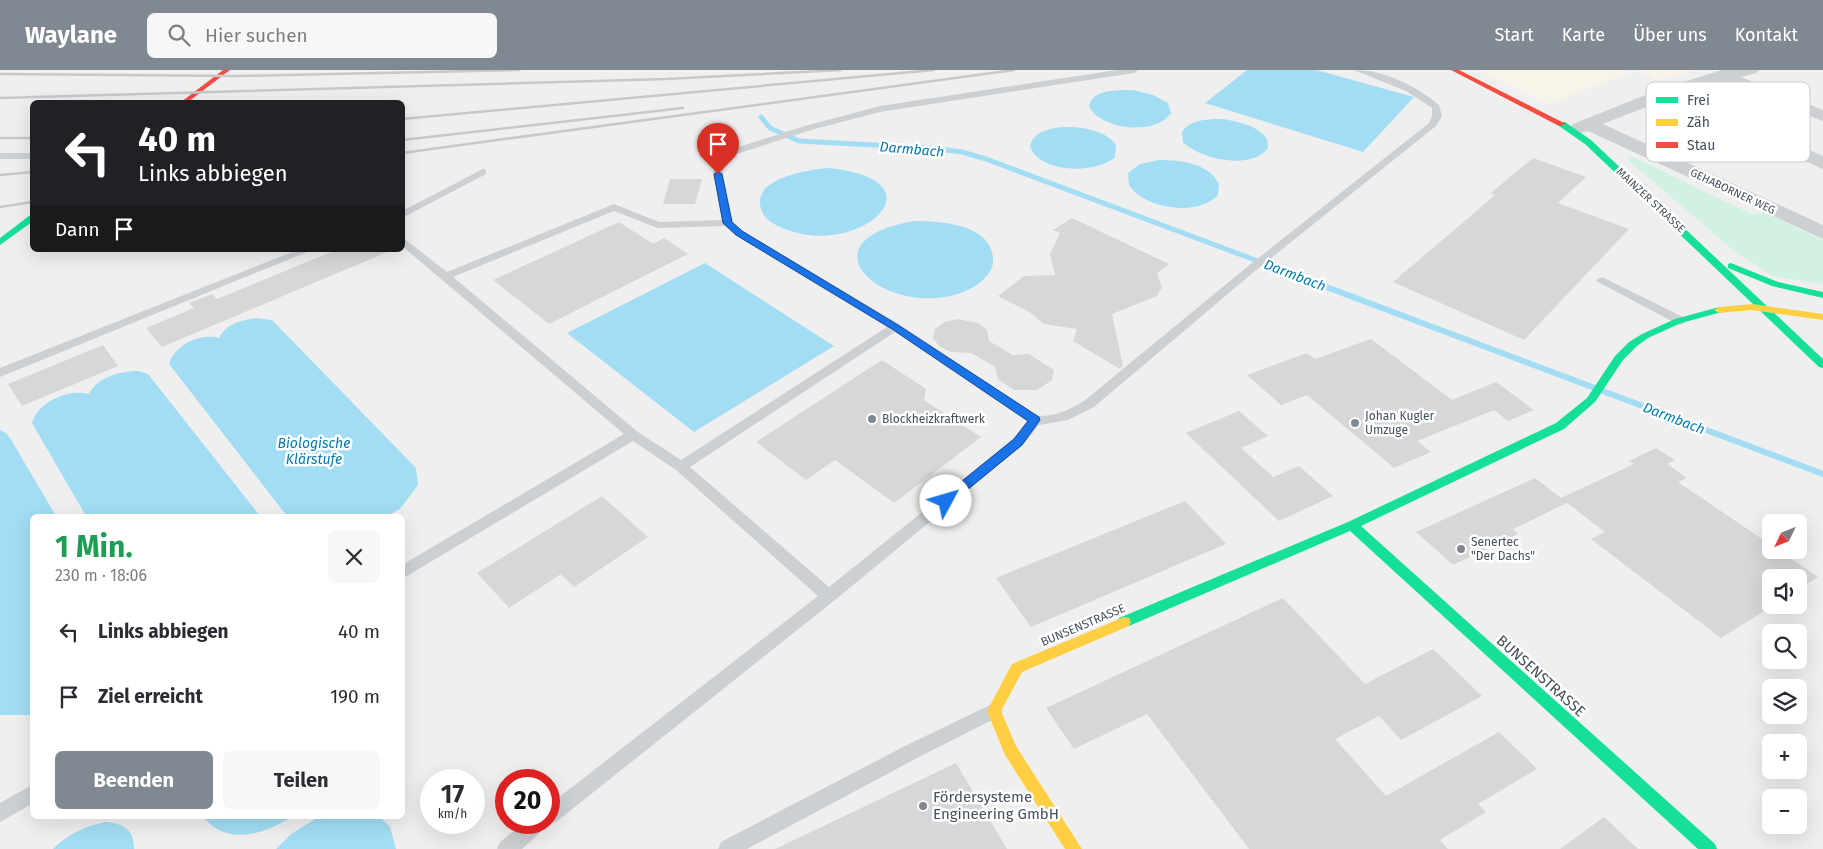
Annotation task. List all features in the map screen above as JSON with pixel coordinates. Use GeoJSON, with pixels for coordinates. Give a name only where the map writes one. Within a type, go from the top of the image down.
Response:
{"type":"FeatureCollection","features":[{"type":"Feature","properties":{"kind":"street"},"geometry":{"type":"LineString","coordinates":[[187,100],[227,70]]}},
{"type":"Feature","properties":{"kind":"street","name":"MAINZER STRASSE"},"geometry":{"type":"LineString","coordinates":[[1454,70],[1521,102],[1580,127],[1765,308],[1820,358]]}},
{"type":"Feature","properties":{"kind":"street"},"geometry":{"type":"LineString","coordinates":[[1701,82],[1722,75],[1751,70]]}},
{"type":"Feature","properties":{"kind":"street"},"geometry":{"type":"LineString","coordinates":[[1722,75],[1739,82]]}},
{"type":"Feature","properties":{"kind":"street"},"geometry":{"type":"LineString","coordinates":[[1580,127],[1646,101]]}},
{"type":"Feature","properties":{"kind":"street"},"geometry":{"type":"LineString","coordinates":[[1810,111],[1823,116]]}},
{"type":"Feature","properties":{"kind":"street","name":"GEHABORNER WEG"},"geometry":{"type":"LineString","coordinates":[[1580,127],[1646,156]]}},
{"type":"Feature","properties":{"kind":"street"},"geometry":{"type":"LineString","coordinates":[[1810,157],[1823,163]]}},
{"type":"Feature","properties":{"kind":"street","name":"GEHABORNER WEG"},"geometry":{"type":"LineString","coordinates":[[1660,162],[1823,233]]}},
{"type":"Feature","properties":{"kind":"street"},"geometry":{"type":"LineString","coordinates":[[0,242],[30,220]]}},
{"type":"Feature","properties":{"kind":"street"},"geometry":{"type":"LineString","coordinates":[[1710,255],[1775,284],[1823,297]]}},
{"type":"Feature","properties":{"kind":"street"},"geometry":{"type":"LineString","coordinates":[[1765,308],[1773,301],[1823,297]]}},
{"type":"Feature","properties":{"kind":"street"},"geometry":{"type":"LineString","coordinates":[[1765,308],[1802,316],[1823,317]]}},
{"type":"Feature","properties":{"kind":"street","name":"BUNSENSTRASSE"},"geometry":{"type":"LineString","coordinates":[[994,712],[1017,668],[1352,525],[1560,426],[1584,407],[1604,378],[1633,344],[1651,332],[1711,311],[1765,308]]}},
{"type":"Feature","properties":{"kind":"street","name":"BUNSENSTRASSE"},"geometry":{"type":"LineString","coordinates":[[1352,525],[1709,849]]}},
{"type":"Feature","properties":{"kind":"street"},"geometry":{"type":"LineString","coordinates":[[994,712],[1010,750],[1074,849]]}},
{"type":"Feature","properties":{"kind":"lane"},"geometry":{"type":"LineString","coordinates":[[1134,70],[880,109],[808,128],[719,156],[718,174],[728,223],[739,233],[895,327],[1035,420],[1046,421],[1068,416],[1089,404],[1251,269],[1433,124],[1437,116],[1436,107],[1414,91],[1358,70]]}},
{"type":"Feature","properties":{"kind":"lane"},"geometry":{"type":"LineString","coordinates":[[0,156],[30,156]]}},
{"type":"Feature","properties":{"kind":"lane"},"geometry":{"type":"LineString","coordinates":[[405,213],[483,172]]}},
{"type":"Feature","properties":{"kind":"lane"},"geometry":{"type":"LineString","coordinates":[[446,276],[614,207],[658,224],[728,223]]}},
{"type":"Feature","properties":{"kind":"lane"},"geometry":{"type":"LineString","coordinates":[[405,242],[633,435],[681,467],[829,596]]}},
{"type":"Feature","properties":{"kind":"lane"},"geometry":{"type":"LineString","coordinates":[[0,373],[302,252]]}},
{"type":"Feature","properties":{"kind":"lane"},"geometry":{"type":"LineString","coordinates":[[1602,280],[1681,321]]}},
{"type":"Feature","properties":{"kind":"lane"},"geometry":{"type":"LineString","coordinates":[[681,467],[895,327]]}},
{"type":"Feature","properties":{"kind":"lane"},"geometry":{"type":"LineString","coordinates":[[560,807],[829,596],[1018,442],[1035,420]]}},
{"type":"Feature","properties":{"kind":"lane"},"geometry":{"type":"LineString","coordinates":[[405,571],[633,435]]}},
{"type":"Feature","properties":{"kind":"lane"},"geometry":{"type":"LineString","coordinates":[[728,849],[911,752],[994,712]]}},
{"type":"Feature","properties":{"kind":"lane"},"geometry":{"type":"LineString","coordinates":[[0,813],[30,795]]}},
{"type":"Feature","properties":{"kind":"lane"},"geometry":{"type":"LineString","coordinates":[[507,849],[525,834]]}},
{"type":"Feature","properties":{"kind":"shaded area"},"geometry":{"type":"Polygon","coordinates":[[[1478,70],[1624,70],[1629,73],[1548,104],[1478,70]]]}},
{"type":"Feature","properties":{"kind":"shaded area"},"geometry":{"type":"Polygon","coordinates":[[[1638,70],[1698,70],[1657,80],[1638,70]]]}},
{"type":"Feature","properties":{"kind":"green space"},"geometry":{"type":"Polygon","coordinates":[[[1633,157],[1753,215],[1763,212],[1823,240],[1823,284],[1773,276],[1734,251],[1626,158],[1633,157]]]}},
{"type":"Feature","properties":{"kind":"water"},"geometry":{"type":"Polygon","coordinates":[[[1247,70],[1316,70],[1414,97],[1363,152],[1205,103],[1247,70]]]}},
{"type":"Feature","properties":{"kind":"water"},"geometry":{"type":"Polygon","coordinates":[[[1133,90],[1153,95],[1168,103],[1171,113],[1164,120],[1154,125],[1129,127],[1105,121],[1089,107],[1091,101],[1100,94],[1133,90]]]}},
{"type":"Feature","properties":{"kind":"water"},"geometry":{"type":"Polygon","coordinates":[[[1212,119],[1235,121],[1258,130],[1267,139],[1268,148],[1260,155],[1238,161],[1225,160],[1201,153],[1183,142],[1182,132],[1190,124],[1212,119]]]}},
{"type":"Feature","properties":{"kind":"water"},"geometry":{"type":"Polygon","coordinates":[[[1071,127],[1090,129],[1107,136],[1116,145],[1115,157],[1107,163],[1095,166],[1069,168],[1045,162],[1035,155],[1030,146],[1036,136],[1046,130],[1071,127]]]}},
{"type":"Feature","properties":{"kind":"water"},"geometry":{"type":"Polygon","coordinates":[[[1159,160],[1185,162],[1208,171],[1219,184],[1218,195],[1209,202],[1185,208],[1158,205],[1146,200],[1129,185],[1128,173],[1140,164],[1159,160]]]}},
{"type":"Feature","properties":{"kind":"water"},"geometry":{"type":"Polygon","coordinates":[[[827,168],[863,175],[882,187],[886,201],[879,214],[862,226],[839,234],[811,235],[783,228],[772,223],[764,216],[760,198],[764,190],[772,183],[795,174],[827,168]]]}},
{"type":"Feature","properties":{"kind":"water"},"geometry":{"type":"Polygon","coordinates":[[[914,221],[937,222],[964,227],[985,239],[991,249],[993,261],[989,274],[970,289],[941,298],[912,297],[887,290],[868,277],[858,262],[860,246],[878,232],[914,221]]]}},
{"type":"Feature","properties":{"kind":"water"},"geometry":{"type":"Polygon","coordinates":[[[705,263],[834,346],[694,432],[567,333],[705,263]]]}},
{"type":"Feature","properties":{"kind":"water","name":"Biologische Klärstufe"},"geometry":{"type":"Polygon","coordinates":[[[256,318],[272,320],[416,468],[418,485],[400,509],[391,514],[285,514],[169,364],[172,357],[182,346],[204,337],[219,338],[226,329],[240,322],[256,318]]]}},
{"type":"Feature","properties":{"kind":"water"},"geometry":{"type":"Polygon","coordinates":[[[138,371],[148,374],[258,514],[85,514],[32,423],[40,409],[54,399],[72,393],[89,394],[104,379],[124,372],[138,371]]]}},
{"type":"Feature","properties":{"kind":"water"},"geometry":{"type":"Polygon","coordinates":[[[0,430],[10,438],[55,514],[30,514],[30,715],[0,715],[0,430]]]}},
{"type":"Feature","properties":{"kind":"water"},"geometry":{"type":"Polygon","coordinates":[[[206,819],[288,819],[271,828],[246,834],[223,832],[212,826],[206,819]]]}},
{"type":"Feature","properties":{"kind":"water"},"geometry":{"type":"Polygon","coordinates":[[[315,819],[382,819],[390,827],[396,849],[276,849],[291,834],[315,819]]]}},
{"type":"Feature","properties":{"kind":"water"},"geometry":{"type":"Polygon","coordinates":[[[106,822],[118,824],[127,829],[134,842],[134,849],[53,849],[77,831],[106,822]]]}},
{"type":"Feature","properties":{"kind":"building"},"geometry":{"type":"Polygon","coordinates":[[[1533,158],[1586,177],[1558,203],[1629,229],[1524,340],[1393,282],[1495,195],[1491,193],[1533,158]]]}},
{"type":"Feature","properties":{"kind":"building"},"geometry":{"type":"Polygon","coordinates":[[[670,179],[702,179],[695,204],[663,204],[670,179]]]}},
{"type":"Feature","properties":{"kind":"building"},"geometry":{"type":"Polygon","coordinates":[[[1072,218],[1169,264],[1157,273],[1162,287],[1157,296],[1112,314],[1123,366],[1120,369],[1073,341],[1077,329],[1044,324],[1031,313],[998,296],[1024,276],[1055,275],[1050,254],[1060,233],[1053,230],[1072,218]]]}},
{"type":"Feature","properties":{"kind":"building"},"geometry":{"type":"Polygon","coordinates":[[[619,222],[653,244],[664,238],[688,254],[549,324],[493,280],[619,222]]]}},
{"type":"Feature","properties":{"kind":"building"},"geometry":{"type":"Polygon","coordinates":[[[331,252],[387,252],[162,347],[146,328],[194,308],[189,303],[212,294],[217,299],[331,252]]]}},
{"type":"Feature","properties":{"kind":"building"},"geometry":{"type":"Polygon","coordinates":[[[957,319],[978,323],[987,330],[989,341],[1013,355],[1029,354],[1054,370],[1052,380],[1037,390],[1014,390],[998,379],[995,367],[971,353],[951,352],[939,346],[933,338],[935,329],[944,322],[957,319]]]}},
{"type":"Feature","properties":{"kind":"building"},"geometry":{"type":"Polygon","coordinates":[[[1371,339],[1452,400],[1496,382],[1534,410],[1508,421],[1494,410],[1417,441],[1431,452],[1394,468],[1307,395],[1281,405],[1247,375],[1307,353],[1315,359],[1371,339]]]}},
{"type":"Feature","properties":{"kind":"building"},"geometry":{"type":"Polygon","coordinates":[[[103,345],[118,366],[22,406],[8,384],[103,345]]]}},
{"type":"Feature","properties":{"kind":"building","name":"Blockheizkraftwerk"},"geometry":{"type":"Polygon","coordinates":[[[882,360],[926,389],[924,400],[981,437],[894,503],[835,460],[806,480],[756,442],[882,360]]]}},
{"type":"Feature","properties":{"kind":"building"},"geometry":{"type":"Polygon","coordinates":[[[1239,411],[1268,436],[1241,448],[1273,477],[1299,466],[1333,496],[1279,521],[1186,433],[1239,411]]]}},
{"type":"Feature","properties":{"kind":"building"},"geometry":{"type":"Polygon","coordinates":[[[1656,448],[1675,460],[1667,464],[1687,478],[1678,482],[1762,539],[1762,559],[1791,559],[1806,569],[1762,569],[1762,612],[1721,638],[1591,539],[1605,532],[1567,503],[1513,529],[1518,534],[1453,565],[1416,532],[1535,478],[1561,498],[1634,464],[1629,461],[1656,448]]]}},
{"type":"Feature","properties":{"kind":"building"},"geometry":{"type":"Polygon","coordinates":[[[602,496],[648,537],[574,587],[561,574],[509,608],[477,573],[602,496]]]}},
{"type":"Feature","properties":{"kind":"building"},"geometry":{"type":"Polygon","coordinates":[[[1185,501],[1226,544],[1031,627],[996,578],[1185,501]]]}},
{"type":"Feature","properties":{"kind":"building"},"geometry":{"type":"Polygon","coordinates":[[[1807,570],[1818,577],[1807,584],[1807,570]]]}},
{"type":"Feature","properties":{"kind":"building"},"geometry":{"type":"Polygon","coordinates":[[[1283,598],[1365,684],[1433,649],[1482,696],[1401,740],[1379,716],[1335,739],[1386,796],[1499,732],[1537,769],[1478,804],[1486,812],[1440,840],[1448,849],[1249,849],[1147,714],[1074,749],[1046,708],[1283,598]]]}},
{"type":"Feature","properties":{"kind":"building","name":"Fördersysteme Engineering GmbH"},"geometry":{"type":"Polygon","coordinates":[[[956,763],[1007,849],[775,849],[956,763]]]}},
{"type":"Feature","properties":{"kind":"building"},"geometry":{"type":"Polygon","coordinates":[[[1604,817],[1638,849],[1560,849],[1604,817]]]}},
{"type":"Feature","properties":{"kind":"waterway","name":"Darmbach"},"geometry":{"type":"LineString","coordinates":[[761,117],[770,128],[799,141],[931,148],[962,152],[986,159],[1263,263]]}},
{"type":"Feature","properties":{"kind":"waterway","name":"Darmbach"},"geometry":{"type":"LineString","coordinates":[[1260,262],[1823,474]]}},
{"type":"Feature","properties":{"kind":"railway"},"geometry":{"type":"LineString","coordinates":[[0,74],[237,76],[519,70]]}},
{"type":"Feature","properties":{"kind":"railway"},"geometry":{"type":"LineString","coordinates":[[0,98],[666,79],[841,70]]}},
{"type":"Feature","properties":{"kind":"railway"},"geometry":{"type":"LineString","coordinates":[[405,119],[934,70]]}},
{"type":"Feature","properties":{"kind":"railway"},"geometry":{"type":"LineString","coordinates":[[405,153],[1014,70]]}},
{"type":"Feature","properties":{"kind":"railway"},"geometry":{"type":"LineString","coordinates":[[405,140],[683,108]]}},
{"type":"Feature","properties":{"kind":"railway"},"geometry":{"type":"LineString","coordinates":[[0,138],[30,138]]}},
{"type":"Feature","properties":{"kind":"railway"},"geometry":{"type":"LineString","coordinates":[[0,175],[30,172]]}},
{"type":"Feature","properties":{"kind":"railway"},"geometry":{"type":"LineString","coordinates":[[0,207],[30,202]]}},
{"type":"Feature","properties":{"kind":"traffic: fast"},"geometry":{"type":"LineString","coordinates":[[1562,124],[1588,142],[1823,365]]}},
{"type":"Feature","properties":{"kind":"traffic: fast"},"geometry":{"type":"LineString","coordinates":[[0,242],[30,220]]}},
{"type":"Feature","properties":{"kind":"traffic: fast"},"geometry":{"type":"LineString","coordinates":[[1731,266],[1775,284],[1823,295]]}},
{"type":"Feature","properties":{"kind":"traffic: fast"},"geometry":{"type":"LineString","coordinates":[[1124,622],[1352,525],[1560,426],[1591,400],[1619,358],[1633,344],[1645,336],[1678,321],[1719,310]]}},
{"type":"Feature","properties":{"kind":"traffic: fast"},"geometry":{"type":"LineString","coordinates":[[1352,525],[1709,849]]}},
{"type":"Feature","properties":{"kind":"traffic: slow"},"geometry":{"type":"LineString","coordinates":[[1719,310],[1752,307],[1823,317]]}},
{"type":"Feature","properties":{"kind":"traffic: slow"},"geometry":{"type":"LineString","coordinates":[[1074,849],[1010,750],[994,711],[1017,668],[1124,622]]}},
{"type":"Feature","properties":{"kind":"traffic: jam"},"geometry":{"type":"LineString","coordinates":[[187,100],[227,70]]}},
{"type":"Feature","properties":{"kind":"traffic: jam"},"geometry":{"type":"LineString","coordinates":[[1454,70],[1562,124]]}},
{"type":"Feature","properties":{"kind":"place","name":"Blockheizkraftwerk"},"geometry":{"type":"Point","coordinates":[872,419]}},
{"type":"Feature","properties":{"kind":"place","name":"Johan Kugler Umzuge"},"geometry":{"type":"Point","coordinates":[1355,423]}},
{"type":"Feature","properties":{"kind":"place","name":"Senertec \"Der Dachs\""},"geometry":{"type":"Point","coordinates":[1461,549]}},
{"type":"Feature","properties":{"kind":"place","name":"Fördersysteme Engineering GmbH"},"geometry":{"type":"Point","coordinates":[923,806]}},
{"type":"Feature","properties":{"kind":"route"},"geometry":{"type":"LineString","coordinates":[[718,174],[728,223],[739,233],[895,327],[1035,420],[1018,442],[946,501]]}}]}
